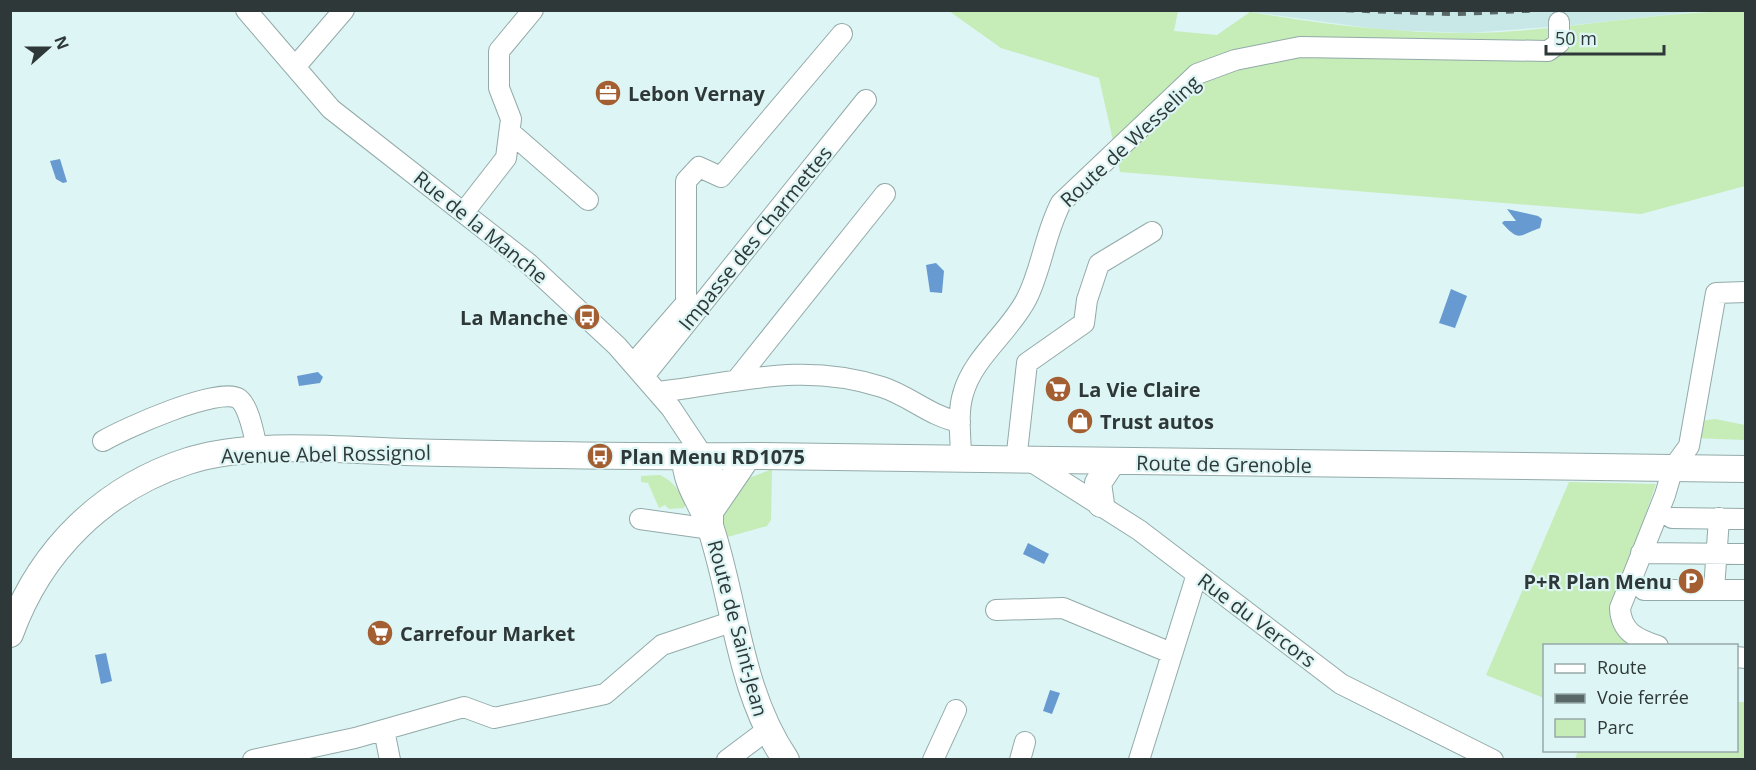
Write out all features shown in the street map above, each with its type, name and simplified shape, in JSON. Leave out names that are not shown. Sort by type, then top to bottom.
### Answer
[{"type":"main road","name":"Avenue Abel Rossignol","points":[[10,634],[35,579],[74,529],[112,498],[136,483],[205,456],[258,451],[694,456]]},
{"type":"main road","name":"Route de Grenoble","points":[[694,456],[1746,469]]},
{"type":"main road","name":"Route de Saint-Jean","points":[[694,456],[686,476],[711,522],[754,697],[767,730],[786,759]]},
{"type":"main road","points":[[711,522],[748,456]]},
{"type":"main road","points":[[1081,462],[1097,502]]},
{"type":"main road","points":[[1097,502],[1098,483],[1112,462]]},
{"type":"street","name":"Rue de la Manche","points":[[246,10],[331,109],[529,264],[639,370],[657,392],[694,456]]},
{"type":"street","points":[[295,67],[344,10]]},
{"type":"street","points":[[464,212],[506,158],[511,119],[500,88],[499,51],[533,10]]},
{"type":"street","name":"Route de Wesseling","points":[[961,458],[960,422],[963,393],[979,363],[1012,323],[1027,298],[1052,218],[1060,203],[1197,74],[1235,60],[1300,46],[1548,51],[1559,43],[1559,22]]},
{"type":"street","points":[[639,370],[686,303],[686,181],[699,167],[721,177],[842,34]]},
{"type":"street","name":"Impasse des Charmettes","points":[[639,370],[866,100]]},
{"type":"street","points":[[510,132],[588,200]]},
{"type":"street","points":[[738,378],[885,194]]},
{"type":"street","points":[[1024,461],[1028,363],[1084,323],[1087,300],[1099,264],[1152,232]]},
{"type":"street","points":[[1654,644],[1640,640],[1627,631],[1621,621],[1620,608],[1665,495],[1673,468],[1689,446],[1716,293],[1746,292]]},
{"type":"street","points":[[657,392],[715,385],[738,378],[795,373],[845,378],[884,388],[942,419],[960,422]]},
{"type":"street","points":[[103,441],[129,428],[222,395],[236,397],[243,403],[258,451]]},
{"type":"street","name":"Rue du Vercors","points":[[1024,461],[1097,502],[1197,574],[1341,684],[1493,759]]},
{"type":"street","points":[[1672,518],[1746,519]]},
{"type":"street","points":[[1714,590],[1719,518]]},
{"type":"street","points":[[640,519],[711,522]]},
{"type":"street","points":[[1641,553],[1746,554]]},
{"type":"street","points":[[1138,759],[1197,574]]},
{"type":"street","points":[[1644,590],[1746,590]]},
{"type":"street","points":[[996,610],[1063,608],[1171,653]]},
{"type":"street","points":[[253,759],[384,730],[464,707],[494,718],[605,693],[662,645],[734,621]]},
{"type":"street","points":[[933,759],[956,710]]},
{"type":"street","points":[[384,730],[390,759]]},
{"type":"street","points":[[727,759],[767,730]]},
{"type":"shaded area","points":[[1244,11],[1701,11],[1574,25],[1469,33],[1384,30]]},
{"type":"green space","points":[[949,11],[1178,11],[1174,31],[1217,35],[1250,12],[1358,27],[1468,33],[1538,29],[1676,14],[1745,11],[1745,186],[1641,214],[1120,172],[1099,78],[1001,48]]},
{"type":"green space","points":[[1715,419],[1745,425],[1745,440],[1691,438],[1694,422]]},
{"type":"green space","points":[[772,469],[771,520],[767,526],[724,538],[723,508],[744,480]]},
{"type":"green space","points":[[660,475],[669,480],[678,490],[686,503],[684,508],[669,509],[665,505],[659,508],[648,483],[641,482],[641,476]]},
{"type":"green space","points":[[1569,482],[1656,484],[1610,618],[1621,636],[1636,644],[1543,644],[1543,698],[1486,675]]},
{"type":"green space","points":[[1738,702],[1745,702],[1745,759],[1575,759],[1578,752],[1738,752]]},
{"type":"water","points":[[60,159],[67,182],[63,183],[56,179],[50,161]]},
{"type":"water","points":[[1507,209],[1538,216],[1542,219],[1540,228],[1520,236],[1516,235],[1502,223],[1516,221]]},
{"type":"water","points":[[936,263],[944,271],[942,293],[930,292],[926,265]]},
{"type":"water","points":[[1451,289],[1467,296],[1455,328],[1439,323]]},
{"type":"water","points":[[318,372],[323,377],[320,383],[299,386],[297,376]]},
{"type":"water","points":[[1028,543],[1049,554],[1044,564],[1023,554]]},
{"type":"water","points":[[106,653],[112,681],[101,684],[95,655]]},
{"type":"water","points":[[1050,690],[1060,693],[1052,714],[1043,711]]},
{"type":"railway","points":[[1346,10],[1454,14],[1538,10]]},
{"type":"place","name":"Lebon Vernay","points":[[608,93]]},
{"type":"place","name":"La Manche","points":[[587,317]]},
{"type":"place","name":"La Vie Claire","points":[[1058,389]]},
{"type":"place","name":"Trust autos","points":[[1080,421]]},
{"type":"place","name":"Plan Menu RD1075","points":[[600,456]]},
{"type":"place","name":"P+R Plan Menu","points":[[1691,581]]},
{"type":"place","name":"Carrefour Market","points":[[380,633]]}]
